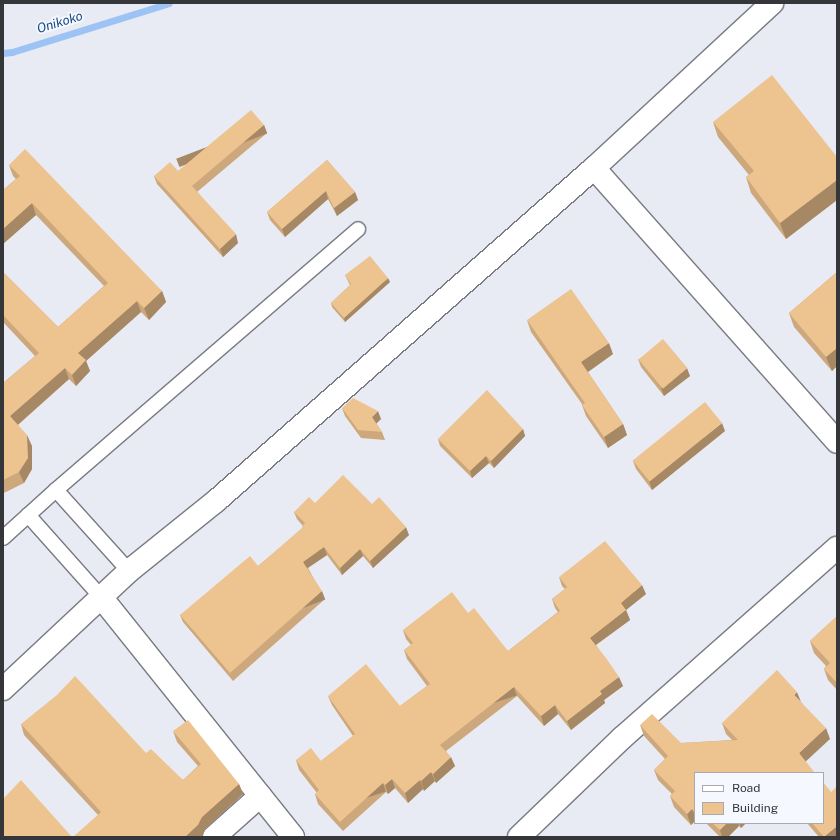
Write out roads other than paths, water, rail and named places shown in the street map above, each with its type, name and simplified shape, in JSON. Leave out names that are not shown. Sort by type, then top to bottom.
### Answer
[{"type":"street","points":[[3,689],[129,571],[216,501],[594,168],[772,3]]},
{"type":"street","points":[[594,168],[837,442]]},
{"type":"street","points":[[519,837],[622,738],[837,548]]},
{"type":"street","points":[[101,597],[293,837]]},
{"type":"street","points":[[214,837],[260,796]]},
{"type":"lane","points":[[3,538],[56,490],[358,229]]},
{"type":"lane","points":[[56,490],[129,571]]},
{"type":"lane","points":[[28,515],[101,597]]},
{"type":"waterway","name":"Onikoko","points":[[3,53],[12,52],[169,3]]}]
